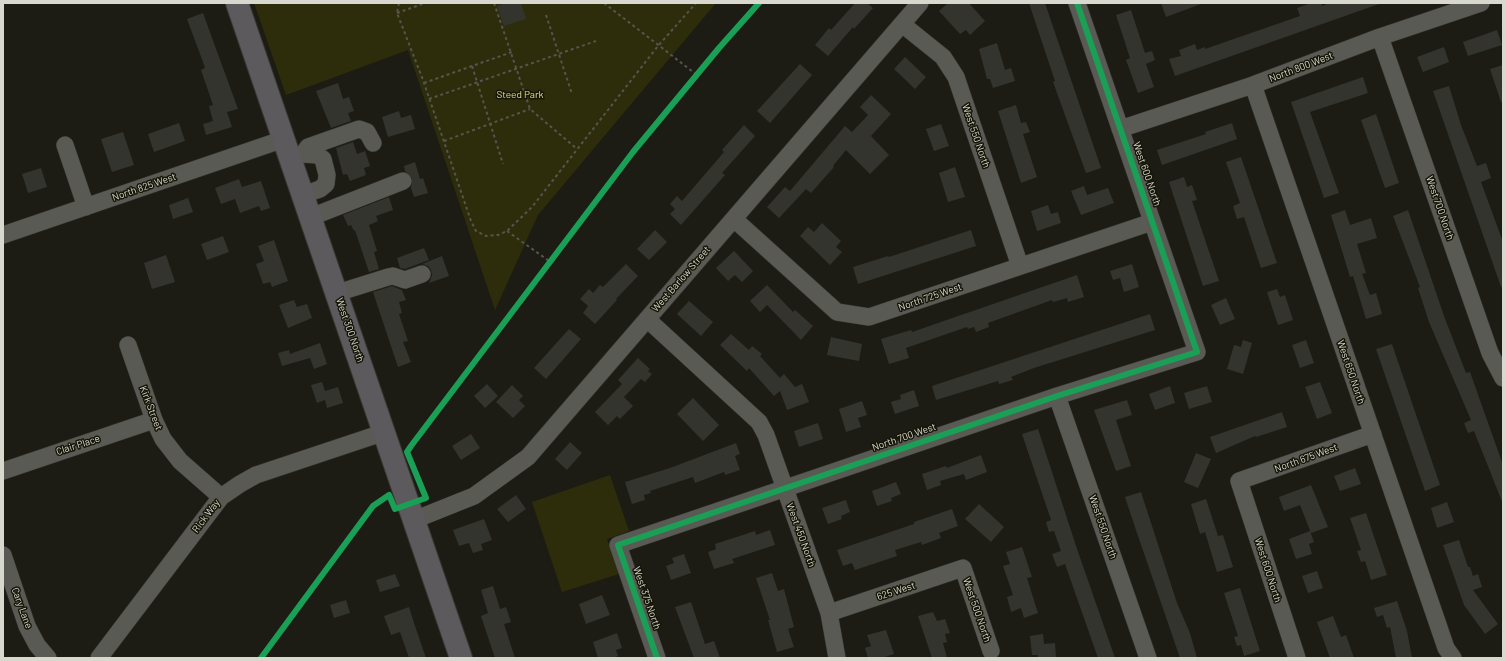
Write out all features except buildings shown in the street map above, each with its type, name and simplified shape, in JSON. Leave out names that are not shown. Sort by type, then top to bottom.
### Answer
[{"type":"main road","name":"West 300 North","points":[[237,3],[293,150],[311,217],[462,658]]},
{"type":"street","name":"West Barlow Street","points":[[414,520],[474,496],[528,457],[920,3]]},
{"type":"street","name":"West 600 North","points":[[1077,3],[1197,352]]},
{"type":"street","name":"North 800 West","points":[[1120,129],[1253,85],[1380,37],[1481,3]]},
{"type":"street","name":"West 550 North","points":[[902,24],[943,57],[956,77],[1020,266]]},
{"type":"street","name":"West 700 North","points":[[1380,37],[1488,345],[1503,378]]},
{"type":"street","name":"West 650 North","points":[[1253,85],[1446,648],[1453,658]]},
{"type":"street","name":"North 825 West","points":[[3,235],[86,207],[308,147],[359,129],[367,132],[372,143]]},
{"type":"street","points":[[65,145],[86,207]]},
{"type":"street","points":[[293,150],[320,156],[324,164],[327,180],[323,188],[304,195]]},
{"type":"street","points":[[311,217],[403,181]]},
{"type":"street","name":"North 725 West","points":[[734,219],[837,312],[869,317],[1152,222]]},
{"type":"street","points":[[337,293],[388,277],[393,276],[405,280],[422,274]]},
{"type":"street","name":"West 450 North","points":[[647,319],[759,422],[766,434],[828,613],[837,658]]},
{"type":"street","name":"Kirk Street","points":[[128,345],[154,420],[163,439],[180,461],[221,497]]},
{"type":"street","name":"North 700 West","points":[[618,545],[1058,396],[1197,352]]},
{"type":"street","name":"West 550 North","points":[[1058,396],[1148,658]]},
{"type":"street","name":"Clair Place","points":[[3,471],[154,420]]},
{"type":"street","name":"Rick Way","points":[[99,658],[221,497],[256,475],[385,432]]},
{"type":"street","name":"North 675 West","points":[[1239,481],[1373,434]]},
{"type":"street","name":"West 600 North","points":[[1239,481],[1297,658]]},
{"type":"street","name":"West 375 North","points":[[618,545],[657,658]]},
{"type":"street","name":"Cary Lane","points":[[3,555],[27,626],[37,645],[48,658]]},
{"type":"street","name":"625 West","points":[[828,613],[963,568]]},
{"type":"street","name":"West 500 North","points":[[963,568],[992,651]]},
{"type":"path","points":[[399,3],[397,13],[476,231],[486,236],[498,235],[507,231],[532,206],[658,46],[696,3]]},
{"type":"path","points":[[397,13],[425,3]]},
{"type":"path","points":[[494,3],[518,68],[530,109],[578,149]]},
{"type":"path","points":[[604,3],[697,75]]},
{"type":"path","points":[[546,15],[572,94]]},
{"type":"path","points":[[429,99],[596,41]]},
{"type":"path","points":[[424,84],[512,52]]},
{"type":"path","points":[[472,66],[504,164]]},
{"type":"path","points":[[692,81],[701,69]]},
{"type":"path","points":[[444,141],[530,109]]},
{"type":"path","points":[[507,231],[549,262]]},
{"type":"path","points":[[545,267],[554,255]]},
{"type":"green space","name":"Steed Park","points":[[254,3],[716,3],[538,215],[495,310],[408,50],[286,95]]},
{"type":"green space","points":[[610,475],[629,531],[607,539],[619,574],[562,592],[532,502]]},
{"type":"cycle path","points":[[261,658],[373,506],[389,495],[395,509],[426,498],[407,452],[411,446],[633,152],[719,48],[759,3]]},
{"type":"cycle path","points":[[657,658],[618,545],[1057,396],[1197,352],[1077,3]]}]
